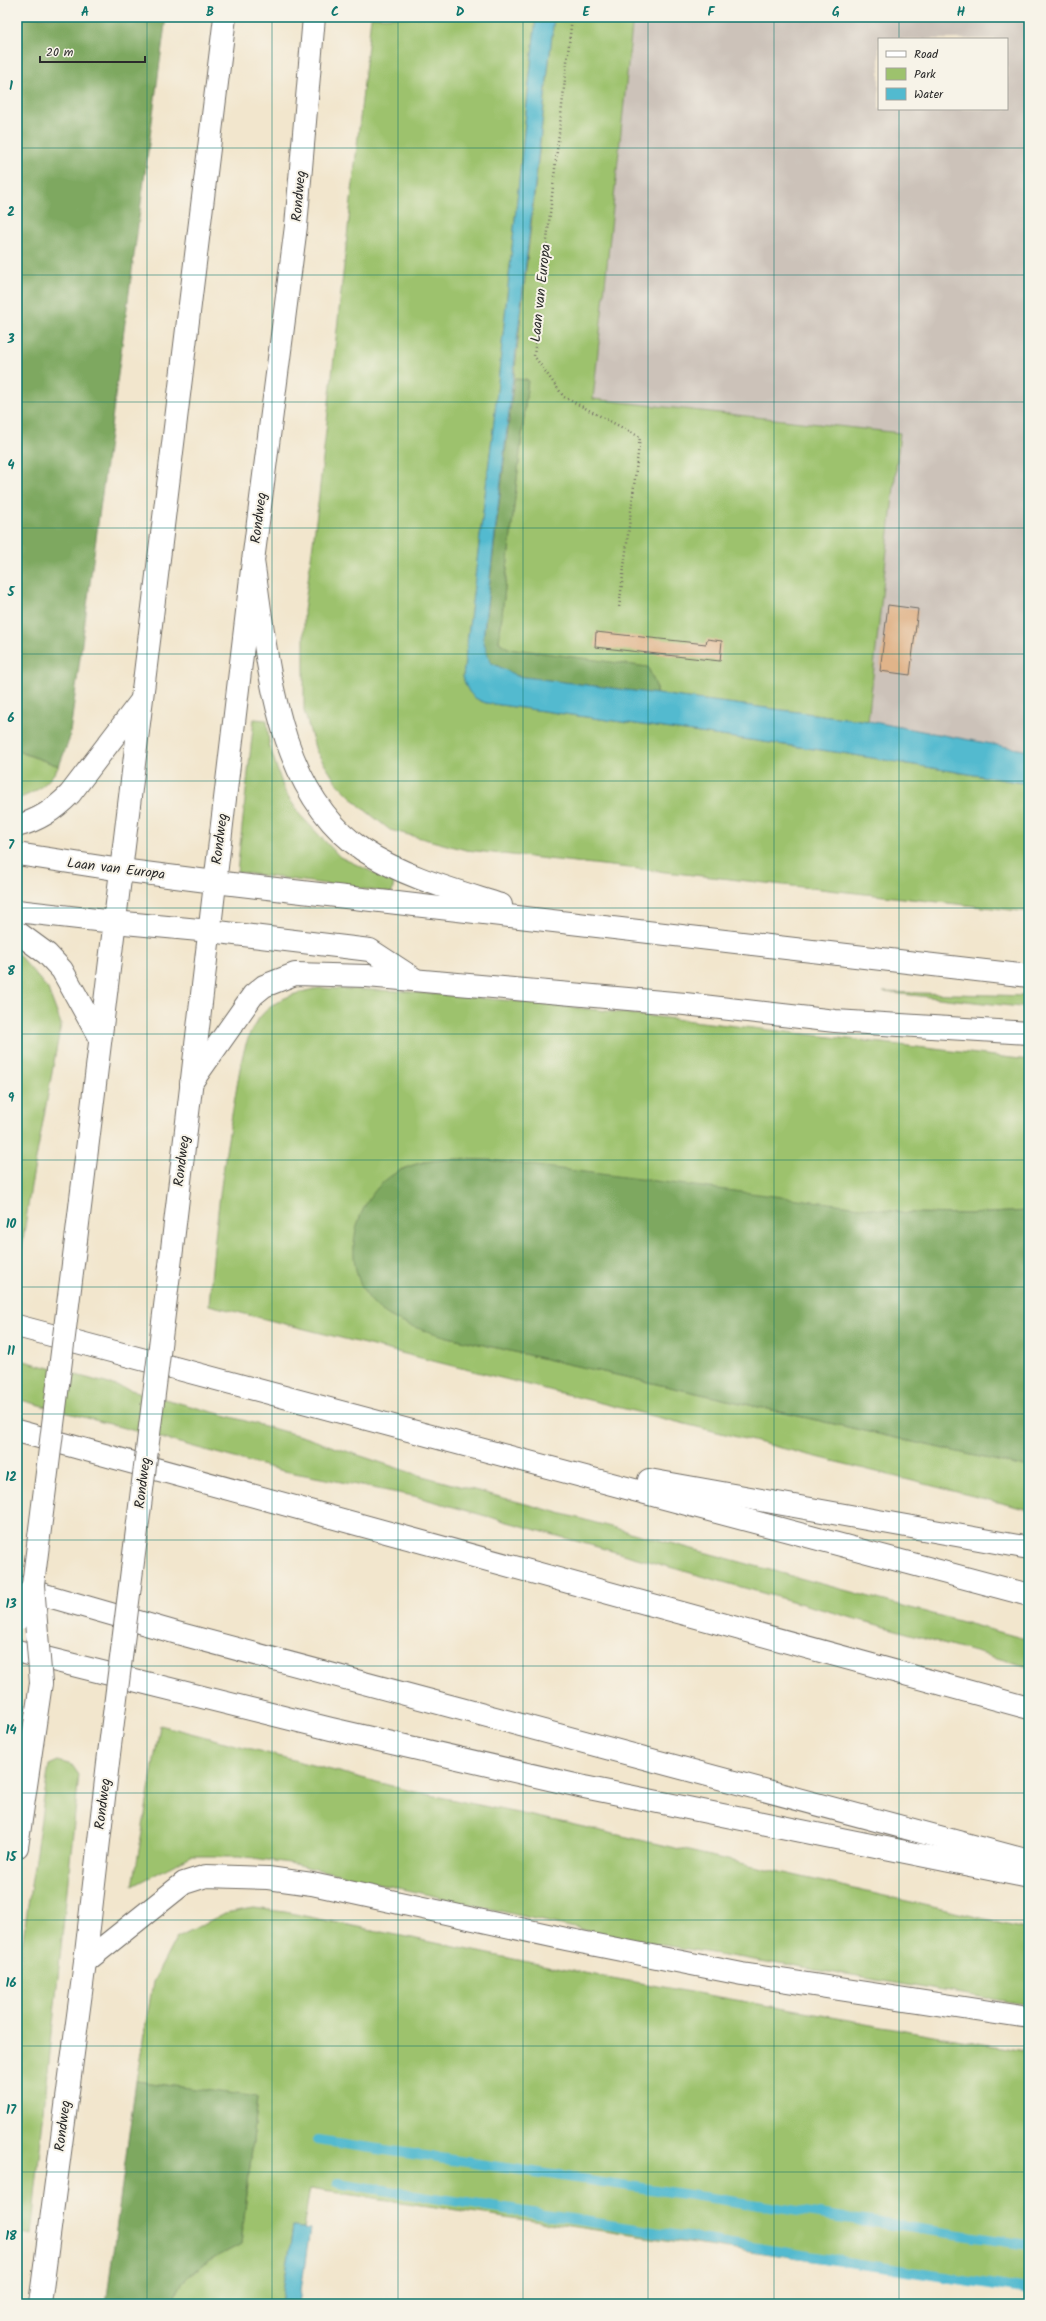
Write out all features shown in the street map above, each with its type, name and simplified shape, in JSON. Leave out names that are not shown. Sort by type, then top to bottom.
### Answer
[{"type":"main road","points":[[17,1620],[25,1586],[76,1240],[225,17]]},
{"type":"main road","name":"Rondweg","points":[[40,2304],[85,1962],[109,1754],[192,1083],[253,561],[296,226],[314,17]]},
{"type":"main road","points":[[253,561],[277,711],[291,753],[317,804],[337,827],[363,849],[406,873],[538,918],[1029,976]]},
{"type":"main road","points":[[17,826],[43,817],[57,807],[70,794],[142,700]]},
{"type":"main road","name":"Laan van Europa","points":[[17,854],[121,870],[215,882],[538,918]]},
{"type":"main road","points":[[17,911],[210,931],[370,950],[415,979]]},
{"type":"main road","points":[[17,932],[47,954],[62,970],[100,1039]]},
{"type":"main road","points":[[192,1083],[242,1008],[253,995],[264,986],[295,974],[415,979],[685,1004],[842,1022],[1029,1032]]},
{"type":"main road","points":[[17,1326],[1029,1595]]},
{"type":"main road","points":[[17,1431],[1029,1708]]},
{"type":"main road","points":[[498,1453],[1029,1548]]},
{"type":"main road","points":[[17,1847],[41,1683],[25,1586]]},
{"type":"main road","points":[[25,1586],[184,1635],[1029,1861]]},
{"type":"main road","points":[[17,1650],[331,1729],[576,1785],[1029,1877]]},
{"type":"main road","points":[[85,1962],[184,1883],[206,1876],[268,1878],[312,1884],[566,1939],[742,1974],[1029,2018]]},
{"type":"path","name":"Laan van Europa","points":[[572,17],[534,356],[564,397],[640,437],[619,608]]},
{"type":"shaded area","points":[[633,17],[1029,17],[1029,751],[868,721],[900,433],[593,399]]},
{"type":"green space","points":[[17,17],[166,17],[69,740],[59,766],[17,751]]},
{"type":"green space","points":[[371,17],[536,17],[494,421],[463,676],[470,693],[477,699],[486,703],[842,753],[1029,784],[1029,912],[466,850],[390,830],[360,806],[336,782],[316,751],[304,711],[304,611],[317,513]]},
{"type":"green space","points":[[554,17],[633,17],[593,399],[900,433],[868,721],[656,694],[656,686],[507,648],[499,642],[528,380],[514,379]]},
{"type":"green space","points":[[514,379],[528,380],[499,642],[508,648],[648,667],[656,686],[656,694],[516,676],[490,662],[483,640]]},
{"type":"green space","points":[[254,719],[267,720],[269,744],[284,790],[300,815],[340,857],[394,882],[392,893],[237,872]]},
{"type":"green space","points":[[17,751],[59,766],[41,787],[30,794],[17,799]]},
{"type":"green space","points":[[17,953],[48,989],[61,1024],[31,1186],[21,1254],[17,1253]]},
{"type":"green space","points":[[319,988],[401,991],[537,1003],[1029,1060],[1029,1211],[970,1214],[908,1213],[426,1161],[402,1169],[380,1186],[448,1337],[1029,1468],[1029,1510],[209,1305],[213,1254],[222,1178],[239,1073],[246,1044],[254,1026],[266,1010],[274,1004],[291,996]]},
{"type":"green space","points":[[883,992],[1029,996],[1029,1008]]},
{"type":"green space","points":[[436,1160],[489,1160],[908,1213],[970,1214],[1029,1211],[1029,1468],[448,1337],[401,1322],[376,1306],[364,1290],[356,1271],[354,1252],[356,1232],[362,1212],[372,1195],[386,1180],[403,1169],[409,1166]]},
{"type":"green space","points":[[17,1359],[301,1436],[415,1474],[1029,1640],[1029,1667],[414,1496],[279,1470],[17,1399]]},
{"type":"green space","points":[[160,1725],[411,1791],[566,1823],[1029,1929],[1029,2005],[614,1937],[289,1863],[239,1856],[191,1856],[133,1886]]},
{"type":"green space","points":[[58,1761],[72,1765],[79,1775],[31,2235],[17,2232],[17,1979],[49,1765]]},
{"type":"green space","points":[[254,1908],[285,1912],[567,1970],[1029,2052],[1029,2292],[310,2189],[303,2228],[293,2227],[281,2304],[174,2304],[177,2293],[190,2275],[200,2267],[241,2244],[258,2098],[136,2081],[153,1982],[176,1938],[225,1913]]},
{"type":"green space","points":[[136,2081],[258,2097],[241,2244],[200,2267],[190,2275],[177,2293],[174,2304],[106,2304]]},
{"type":"water","points":[[536,17],[554,17],[483,639],[490,662],[517,676],[868,721],[1029,751],[1029,784],[842,753],[486,703],[477,699],[468,690],[463,677],[494,421]]},
{"type":"water","points":[[293,2227],[310,2229],[299,2304],[281,2304]]},
{"type":"building","points":[[888,605],[918,609],[910,675],[880,671]]},
{"type":"building","points":[[596,632],[706,644],[707,639],[722,641],[720,661],[595,647]]},
{"type":"waterway","points":[[317,2140],[1029,2245]]},
{"type":"waterway","points":[[338,2183],[1029,2290]]}]
